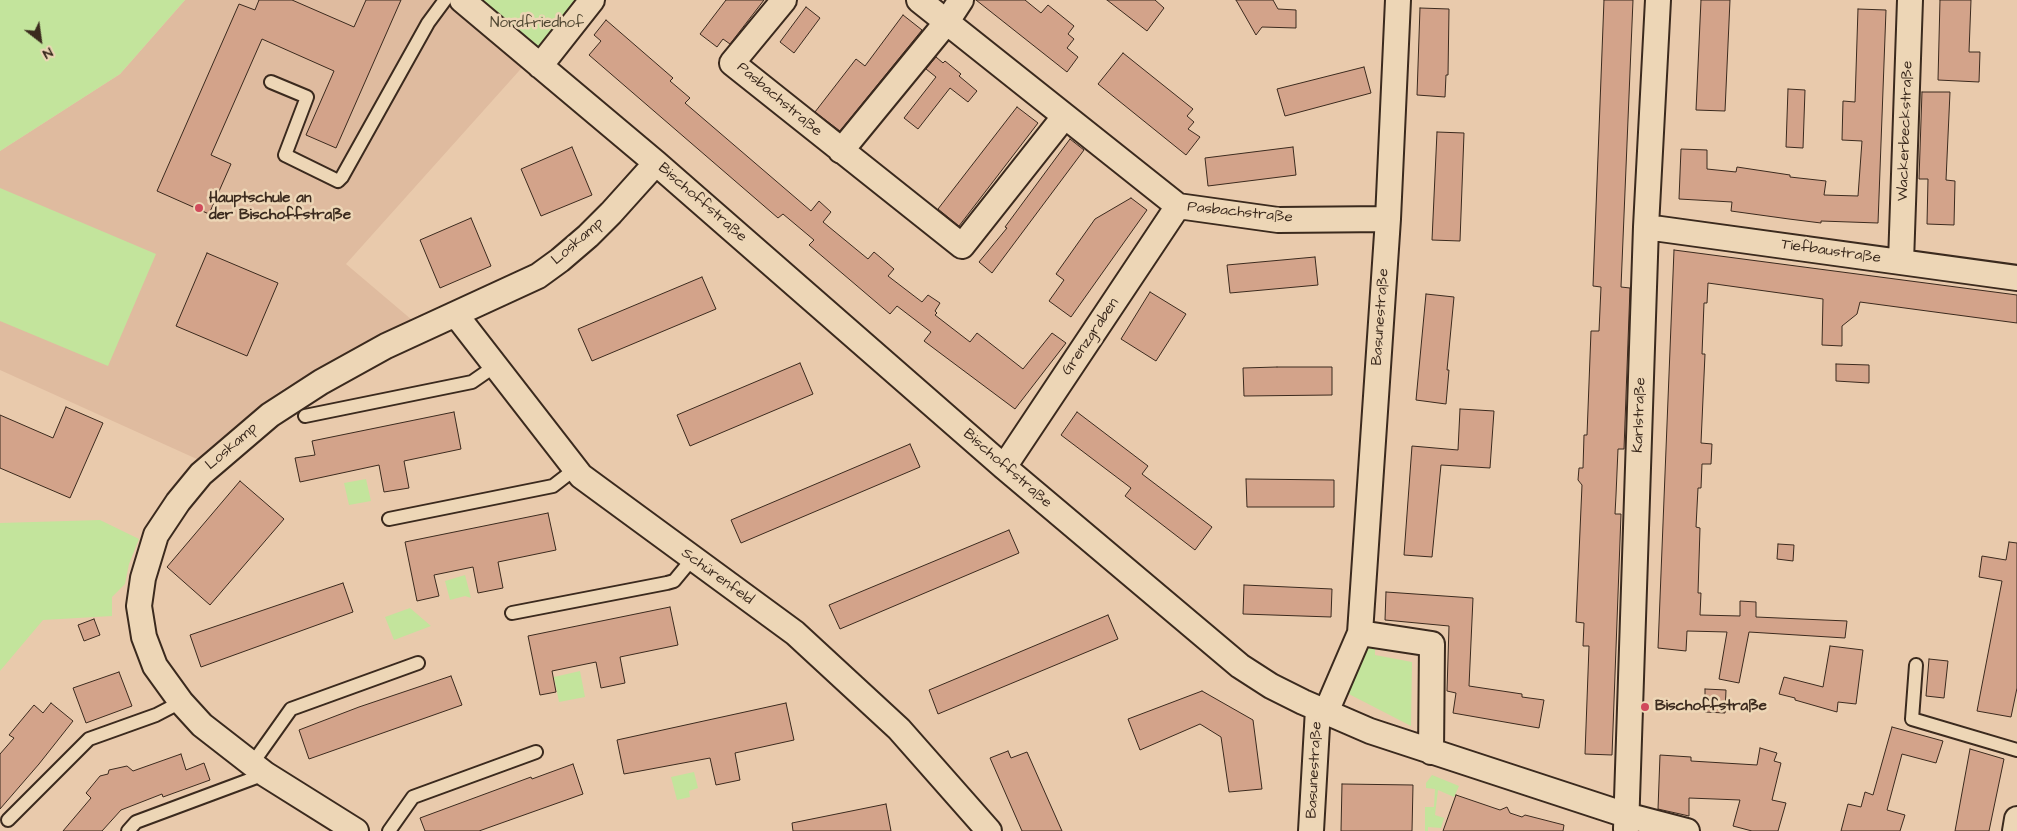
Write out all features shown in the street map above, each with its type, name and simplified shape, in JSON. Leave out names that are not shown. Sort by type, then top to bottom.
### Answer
[{"type":"street","points":[[540,66],[592,0]]},
{"type":"street","name":"Pasbachstraße","points":[[784,0],[732,63],[962,246],[1064,117]]},
{"type":"street","name":"Pasbachstraße","points":[[919,0],[1178,206],[1278,220],[1388,219]]},
{"type":"street","points":[[841,151],[946,22],[961,0]]},
{"type":"street","name":"Basunestraße","points":[[1311,831],[1322,711],[1360,633],[1388,219],[1398,0]]},
{"type":"street","name":"Karlstraße","points":[[1626,823],[1646,226],[1658,0]]},
{"type":"street","name":"Wackerbeckstraße","points":[[1902,262],[1910,0]]},
{"type":"street","name":"Bischoffstraße","points":[[445,1],[540,66],[656,163],[1004,467],[1240,666],[1271,686],[1322,711],[1370,731],[1626,823],[1687,831]]},
{"type":"street","name":"Loskamp","points":[[356,831],[259,769],[202,726],[181,702],[155,666],[144,637],[139,606],[143,578],[156,535],[178,502],[201,474],[245,435],[288,402],[386,346],[538,276],[560,260],[611,213],[656,163]]},
{"type":"street","name":"Grenzgraben","points":[[1004,467],[1178,206]]},
{"type":"street","name":"Tiefbaustraße","points":[[1646,226],[2017,278]]},
{"type":"street","name":"Schürenfeld","points":[[456,315],[580,476],[795,634],[899,729],[989,831]]},
{"type":"street","points":[[1360,633],[1432,644],[1431,752]]},
{"type":"street","points":[[2015,831],[2017,820]]},
{"type":"lane","points":[[271,82],[307,97],[285,154],[338,181],[342,177],[428,22],[445,1]]},
{"type":"lane","points":[[305,416],[472,382],[495,366]]},
{"type":"lane","points":[[389,519],[553,486],[575,469]]},
{"type":"lane","points":[[512,613],[667,583],[674,580],[692,558]]},
{"type":"lane","points":[[128,831],[136,822],[259,769],[291,709],[418,663]]},
{"type":"lane","points":[[1916,665],[1912,719],[2017,750]]},
{"type":"lane","points":[[8,820],[89,740],[156,715],[181,702]]},
{"type":"lane","points":[[389,831],[413,797],[536,752]]},
{"type":"shaded area","name":"Hauptschule an der Bischoffstraße","points":[[185,0],[446,0],[527,62],[346,264],[412,320],[342,355],[285,388],[261,405],[199,460],[0,370],[0,151],[120,74]]},
{"type":"green space","points":[[0,0],[185,0],[120,74],[0,151]]},
{"type":"green space","name":"Nordfriedhof","points":[[470,0],[586,0],[540,59]]},
{"type":"green space","points":[[0,188],[156,254],[108,366],[0,321]]},
{"type":"green space","points":[[366,479],[371,501],[349,505],[344,483]]},
{"type":"green space","points":[[100,520],[139,539],[129,564],[125,584],[112,597],[112,616],[43,620],[0,671],[0,523]]},
{"type":"green space","points":[[465,575],[471,598],[465,596],[450,600],[445,581]]},
{"type":"green space","points":[[410,608],[431,626],[394,640],[385,617]]},
{"type":"green space","points":[[1364,639],[1375,642],[1375,655],[1412,662],[1411,726],[1343,691]]},
{"type":"green space","points":[[580,671],[585,697],[559,702],[554,677]]},
{"type":"green space","points":[[694,772],[698,788],[689,791],[690,797],[677,800],[671,777]]},
{"type":"green space","points":[[1432,775],[1459,786],[1454,797],[1438,790],[1435,815],[1444,818],[1441,828],[1428,827],[1428,831],[1425,831],[1425,807],[1434,807],[1435,789],[1426,788],[1426,783]]},
{"type":"building","points":[[259,0],[292,0],[354,27],[366,0],[401,0],[336,148],[306,135],[334,71],[262,39],[211,155],[231,164],[209,214],[157,191],[239,4],[255,10]]},
{"type":"building","points":[[726,0],[764,0],[730,44],[723,39],[717,47],[700,34]]},
{"type":"building","points":[[976,0],[1025,0],[1041,13],[1048,5],[1074,26],[1068,34],[1074,39],[1067,48],[1078,57],[1067,72]]},
{"type":"building","points":[[1107,0],[1155,0],[1164,8],[1147,31]]},
{"type":"building","points":[[1236,0],[1273,0],[1278,9],[1296,10],[1296,28],[1262,27],[1256,35]]},
{"type":"building","points":[[1604,0],[1633,0],[1621,287],[1630,288],[1624,449],[1618,449],[1615,514],[1621,514],[1612,755],[1585,754],[1589,646],[1583,646],[1584,623],[1576,622],[1582,485],[1578,480],[1579,468],[1583,468],[1584,435],[1587,435],[1591,331],[1599,331],[1601,287],[1593,286]]},
{"type":"building","points":[[1701,0],[1730,0],[1725,111],[1696,110]]},
{"type":"building","points":[[1940,0],[1971,0],[1969,52],[1980,52],[1979,82],[1938,80]]},
{"type":"building","points":[[806,7],[820,18],[794,53],[780,42]]},
{"type":"building","points":[[1420,8],[1449,9],[1448,75],[1446,75],[1445,97],[1417,95]]},
{"type":"building","points":[[1858,9],[1886,10],[1878,223],[1821,221],[1821,223],[1731,211],[1732,202],[1679,199],[1681,149],[1707,150],[1707,169],[1736,172],[1737,167],[1790,175],[1790,177],[1826,181],[1824,195],[1858,196],[1862,141],[1842,140],[1843,101],[1855,102]]},
{"type":"building","points":[[903,15],[922,30],[840,131],[815,112],[856,59],[865,66]]},
{"type":"building","points":[[606,20],[673,78],[670,81],[690,98],[685,103],[811,211],[819,201],[831,212],[823,222],[868,259],[874,252],[894,269],[888,276],[922,302],[928,295],[940,303],[935,311],[937,313],[935,315],[970,342],[977,333],[1023,369],[1052,333],[1066,343],[1015,409],[924,341],[931,332],[897,306],[890,314],[809,245],[814,240],[783,214],[778,218],[589,55],[601,41],[594,35]]},
{"type":"building","points":[[1123,53],[1193,109],[1187,116],[1194,122],[1188,129],[1200,137],[1186,155],[1098,84]]},
{"type":"building","points":[[936,57],[943,63],[945,61],[961,74],[959,76],[977,91],[968,102],[950,88],[918,129],[904,118],[936,77],[926,69]]},
{"type":"building","points":[[1364,67],[1371,93],[1285,116],[1277,89]]},
{"type":"building","points":[[1788,89],[1805,90],[1803,148],[1786,147]]},
{"type":"building","points":[[1922,92],[1950,92],[1946,180],[1955,181],[1954,225],[1927,224],[1928,179],[1919,179]]},
{"type":"building","points":[[1017,107],[1038,123],[959,226],[938,209]]},
{"type":"building","points":[[1437,132],[1464,133],[1460,241],[1432,240]]},
{"type":"building","points":[[1070,139],[1084,150],[992,273],[979,262],[1007,228],[1005,227]]},
{"type":"building","points":[[572,147],[592,195],[541,216],[521,169]]},
{"type":"building","points":[[1293,147],[1296,175],[1208,186],[1205,158]]},
{"type":"building","points":[[1131,198],[1147,210],[1071,317],[1049,301],[1064,280],[1056,274],[1095,219]]},
{"type":"building","points":[[471,218],[491,266],[440,288],[420,240]]},
{"type":"building","points":[[1674,250],[2017,295],[2017,323],[1860,302],[1857,314],[1842,326],[1842,346],[1822,345],[1823,299],[1708,283],[1707,303],[1704,303],[1702,354],[1705,354],[1701,443],[1712,444],[1711,464],[1702,464],[1701,488],[1698,488],[1696,527],[1700,528],[1698,593],[1701,593],[1700,615],[1740,616],[1740,601],[1756,602],[1756,617],[1847,621],[1845,638],[1749,632],[1739,683],[1719,679],[1727,632],[1687,631],[1686,651],[1658,648]]},
{"type":"building","points":[[207,253],[278,283],[247,356],[176,326]]},
{"type":"building","points":[[1315,257],[1318,285],[1230,293],[1227,265]]},
{"type":"building","points":[[702,277],[716,309],[592,361],[578,329]]},
{"type":"building","points":[[1150,292],[1186,314],[1156,361],[1121,339]]},
{"type":"building","points":[[1426,294],[1454,297],[1447,370],[1449,370],[1446,404],[1416,400]]},
{"type":"building","points":[[800,363],[813,394],[690,446],[677,415]]},
{"type":"building","points":[[1836,364],[1869,365],[1869,383],[1836,381]]},
{"type":"building","points":[[1332,367],[1332,395],[1244,396],[1243,368]]},
{"type":"building","points":[[66,407],[103,423],[70,498],[0,468],[0,415],[53,438]]},
{"type":"building","points":[[1460,409],[1494,411],[1490,468],[1441,465],[1432,557],[1404,555],[1412,446],[1458,450]]},
{"type":"building","points":[[454,412],[461,449],[404,461],[409,488],[384,492],[379,465],[300,482],[295,458],[315,455],[312,441]]},
{"type":"building","points":[[1077,412],[1148,466],[1142,474],[1212,527],[1195,550],[1125,496],[1131,488],[1061,435]]},
{"type":"building","points":[[910,444],[920,467],[741,543],[731,520]]},
{"type":"building","points":[[1246,479],[1334,480],[1334,507],[1247,507]]},
{"type":"building","points":[[240,481],[284,519],[210,605],[167,567]]},
{"type":"building","points":[[548,513],[556,550],[498,562],[503,588],[478,593],[473,567],[434,575],[439,596],[417,601],[405,542]]},
{"type":"building","points":[[1009,530],[1019,553],[840,629],[829,605]]},
{"type":"building","points":[[2009,542],[2017,543],[2017,688],[2011,717],[1977,711],[2002,581],[1979,577],[1982,556],[2006,560]]},
{"type":"building","points":[[1778,544],[1794,545],[1793,561],[1777,559]]},
{"type":"building","points":[[343,583],[353,612],[201,667],[190,635]]},
{"type":"building","points":[[1244,585],[1332,589],[1331,617],[1243,614]]},
{"type":"building","points":[[1386,592],[1473,598],[1469,686],[1522,694],[1522,697],[1544,700],[1539,728],[1453,713],[1456,693],[1447,691],[1449,626],[1385,620]]},
{"type":"building","points":[[670,607],[678,645],[620,657],[625,683],[601,688],[596,662],[552,671],[556,692],[540,695],[528,636]]},
{"type":"building","points":[[1108,615],[1118,639],[938,714],[929,690]]},
{"type":"building","points":[[94,619],[100,635],[84,641],[78,625]]},
{"type":"building","points":[[1830,646],[1863,650],[1856,704],[1838,702],[1837,712],[1779,694],[1784,677],[1823,687]]},
{"type":"building","points":[[1929,659],[1948,661],[1944,698],[1926,696]]},
{"type":"building","points":[[119,672],[132,706],[86,723],[73,688]]},
{"type":"building","points":[[451,676],[462,705],[309,759],[299,730],[359,707]]},
{"type":"building","points":[[1705,689],[1726,690],[1725,713],[1705,712]]},
{"type":"building","points":[[1202,691],[1253,720],[1262,789],[1229,792],[1221,737],[1200,724],[1140,750],[1128,719]]},
{"type":"building","points":[[51,703],[73,721],[0,809],[0,754],[14,738],[9,735],[34,705],[43,713]]},
{"type":"building","points":[[786,703],[794,740],[735,753],[740,780],[716,785],[710,758],[624,774],[617,740]]},
{"type":"building","points":[[1892,727],[1943,741],[1936,763],[1902,754],[1887,810],[1905,815],[1900,831],[1841,831],[1848,804],[1861,807],[1865,792],[1873,795]]},
{"type":"building","points":[[1760,748],[1777,753],[1774,761],[1781,763],[1772,800],[1786,803],[1778,831],[1752,831],[1733,826],[1740,800],[1689,798],[1689,816],[1658,809],[1660,755],[1691,757],[1691,761],[1757,765]]},
{"type":"building","points":[[1970,749],[2004,759],[1989,831],[1955,831]]},
{"type":"building","points":[[1008,751],[1011,758],[1027,752],[1062,831],[1022,831],[990,758]]},
{"type":"building","points":[[181,754],[186,770],[204,763],[210,780],[163,797],[162,794],[121,810],[102,831],[63,831],[91,798],[86,793],[100,776],[108,774],[109,770],[127,766],[133,771]]},
{"type":"building","points":[[573,764],[583,794],[479,831],[425,831],[420,818],[531,777],[532,779]]},
{"type":"building","points":[[1342,784],[1413,785],[1412,831],[1341,831]]},
{"type":"building","points":[[1456,795],[1500,810],[1507,807],[1510,813],[1522,817],[1525,815],[1564,825],[1563,831],[1443,831]]},
{"type":"building","points":[[886,804],[891,831],[793,831],[792,823]]},
{"type":"place","name":"Hauptschule an der Bischoffstraße","points":[[199,208]]},
{"type":"place","name":"Bischoffstraße","points":[[1645,707]]}]
